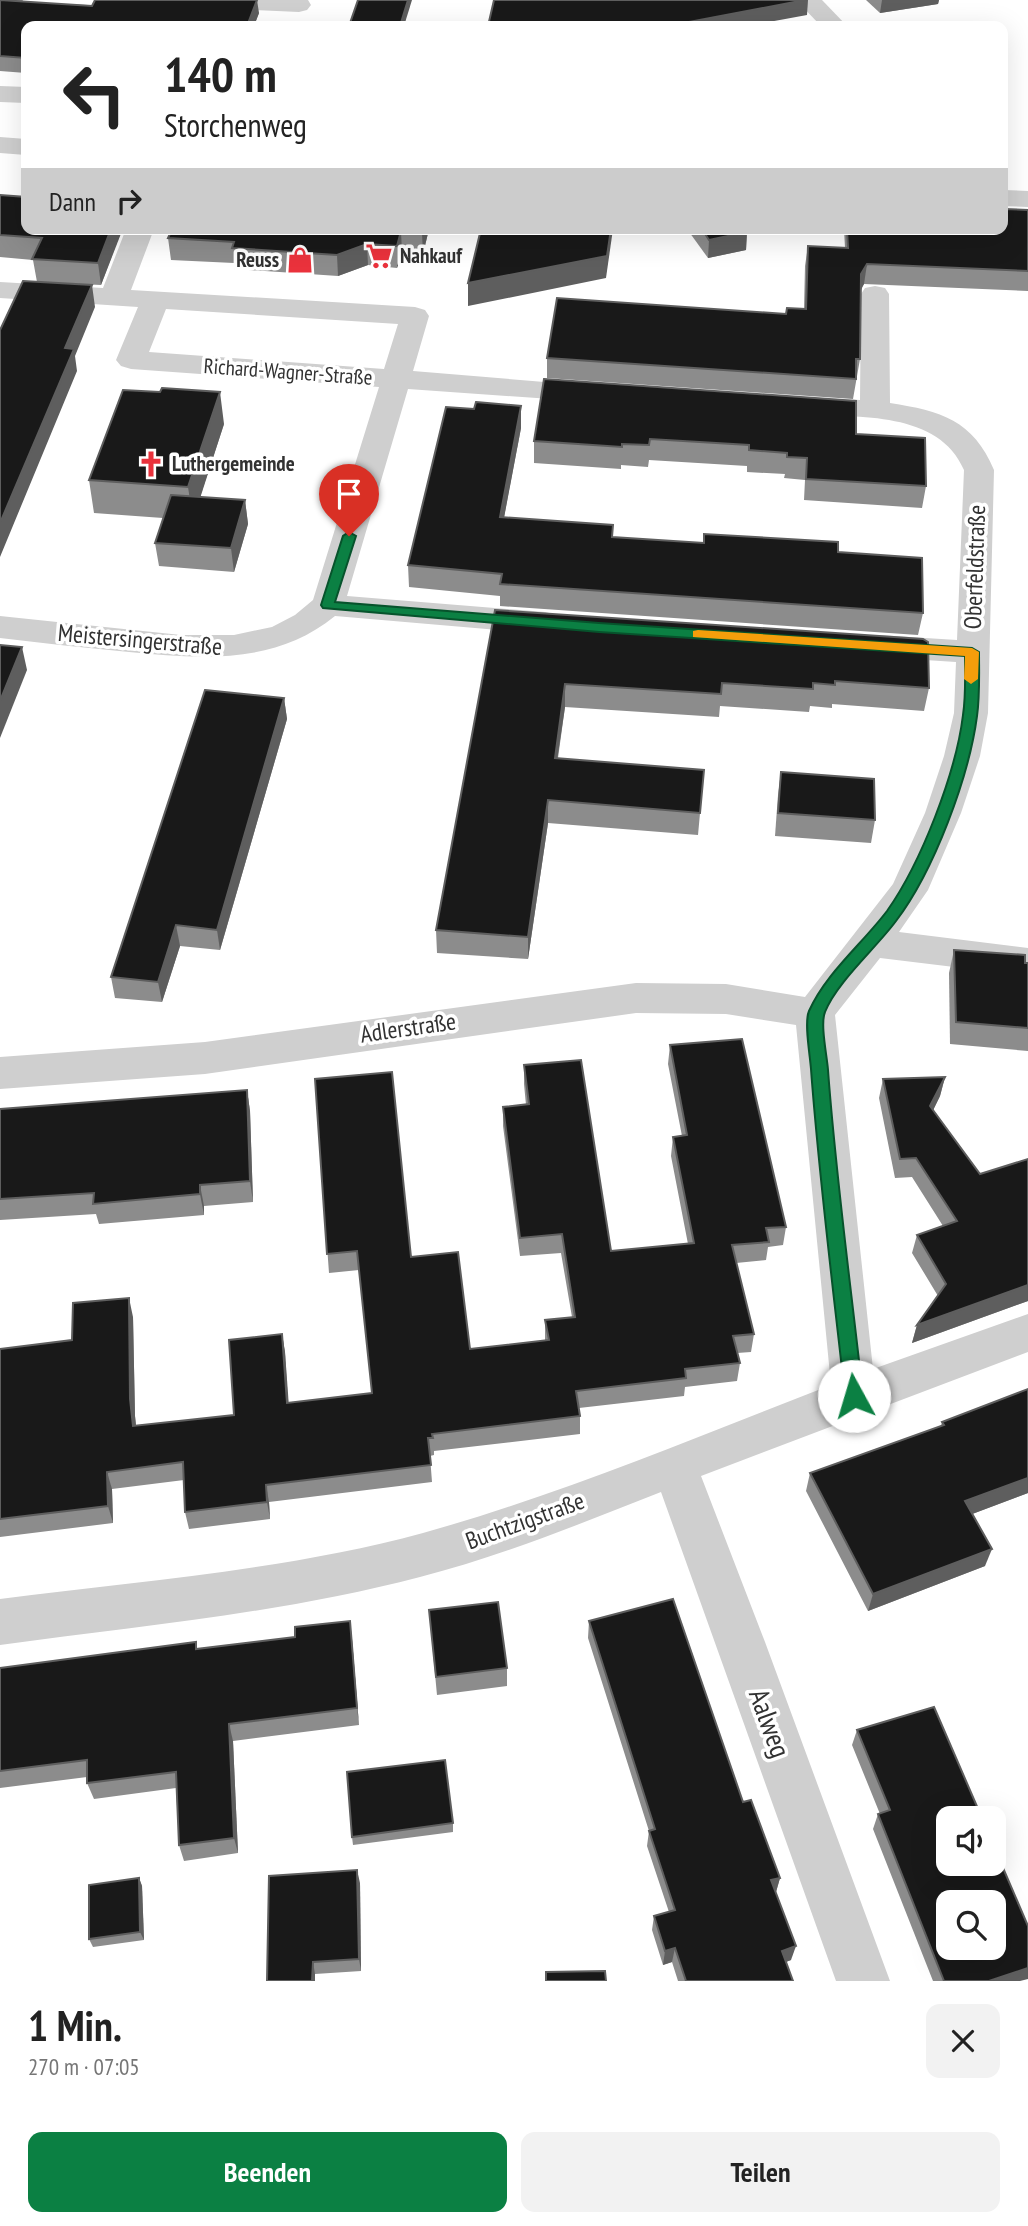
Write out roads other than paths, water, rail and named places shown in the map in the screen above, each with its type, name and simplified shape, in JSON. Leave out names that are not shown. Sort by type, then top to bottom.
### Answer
[{"type":"street","points":[[189,0],[297,10]]},
{"type":"street","points":[[808,0],[830,21]]},
{"type":"street","points":[[0,94],[21,95]]},
{"type":"street","points":[[0,145],[21,147]]},
{"type":"street","points":[[1008,198],[1028,200]]},
{"type":"street","points":[[114,297],[138,235]]},
{"type":"street","name":"Richard-Wagner-Straße","points":[[0,290],[156,299],[415,316],[396,380],[131,360],[156,299]]},
{"type":"street","points":[[875,294],[875,411]]},
{"type":"street","points":[[572,625],[327,605],[396,380],[626,395]]},
{"type":"street","name":"Oberfeldstraße","points":[[777,404],[902,414],[938,424],[966,445],[976,458],[978,496],[971,713],[967,737],[943,813],[909,890],[871,943],[828,993],[816,1014]]},
{"type":"street","name":"Meistersingerstraße","points":[[0,626],[208,649],[242,647],[292,631],[313,620],[327,605]]},
{"type":"street","points":[[841,643],[972,652]]},
{"type":"street","points":[[871,943],[1028,962]]},
{"type":"street","name":"Adlerstraße","points":[[0,1073],[205,1058],[636,998],[743,998],[816,1014]]},
{"type":"street","points":[[816,1014],[821,1093],[854,1396]]},
{"type":"street","name":"Buchtzigstraße","points":[[0,1622],[281,1586],[421,1555],[539,1518],[854,1396],[1028,1333]]},
{"type":"street","name":"Aalweg","points":[[674,1466],[741,1642],[863,1981]]},
{"type":"place","name":"Nahkauf","points":[[379,256]]},
{"type":"place","name":"Reuss","points":[[300,260]]},
{"type":"place","name":"Luthergemeinde","points":[[151,464]]}]
